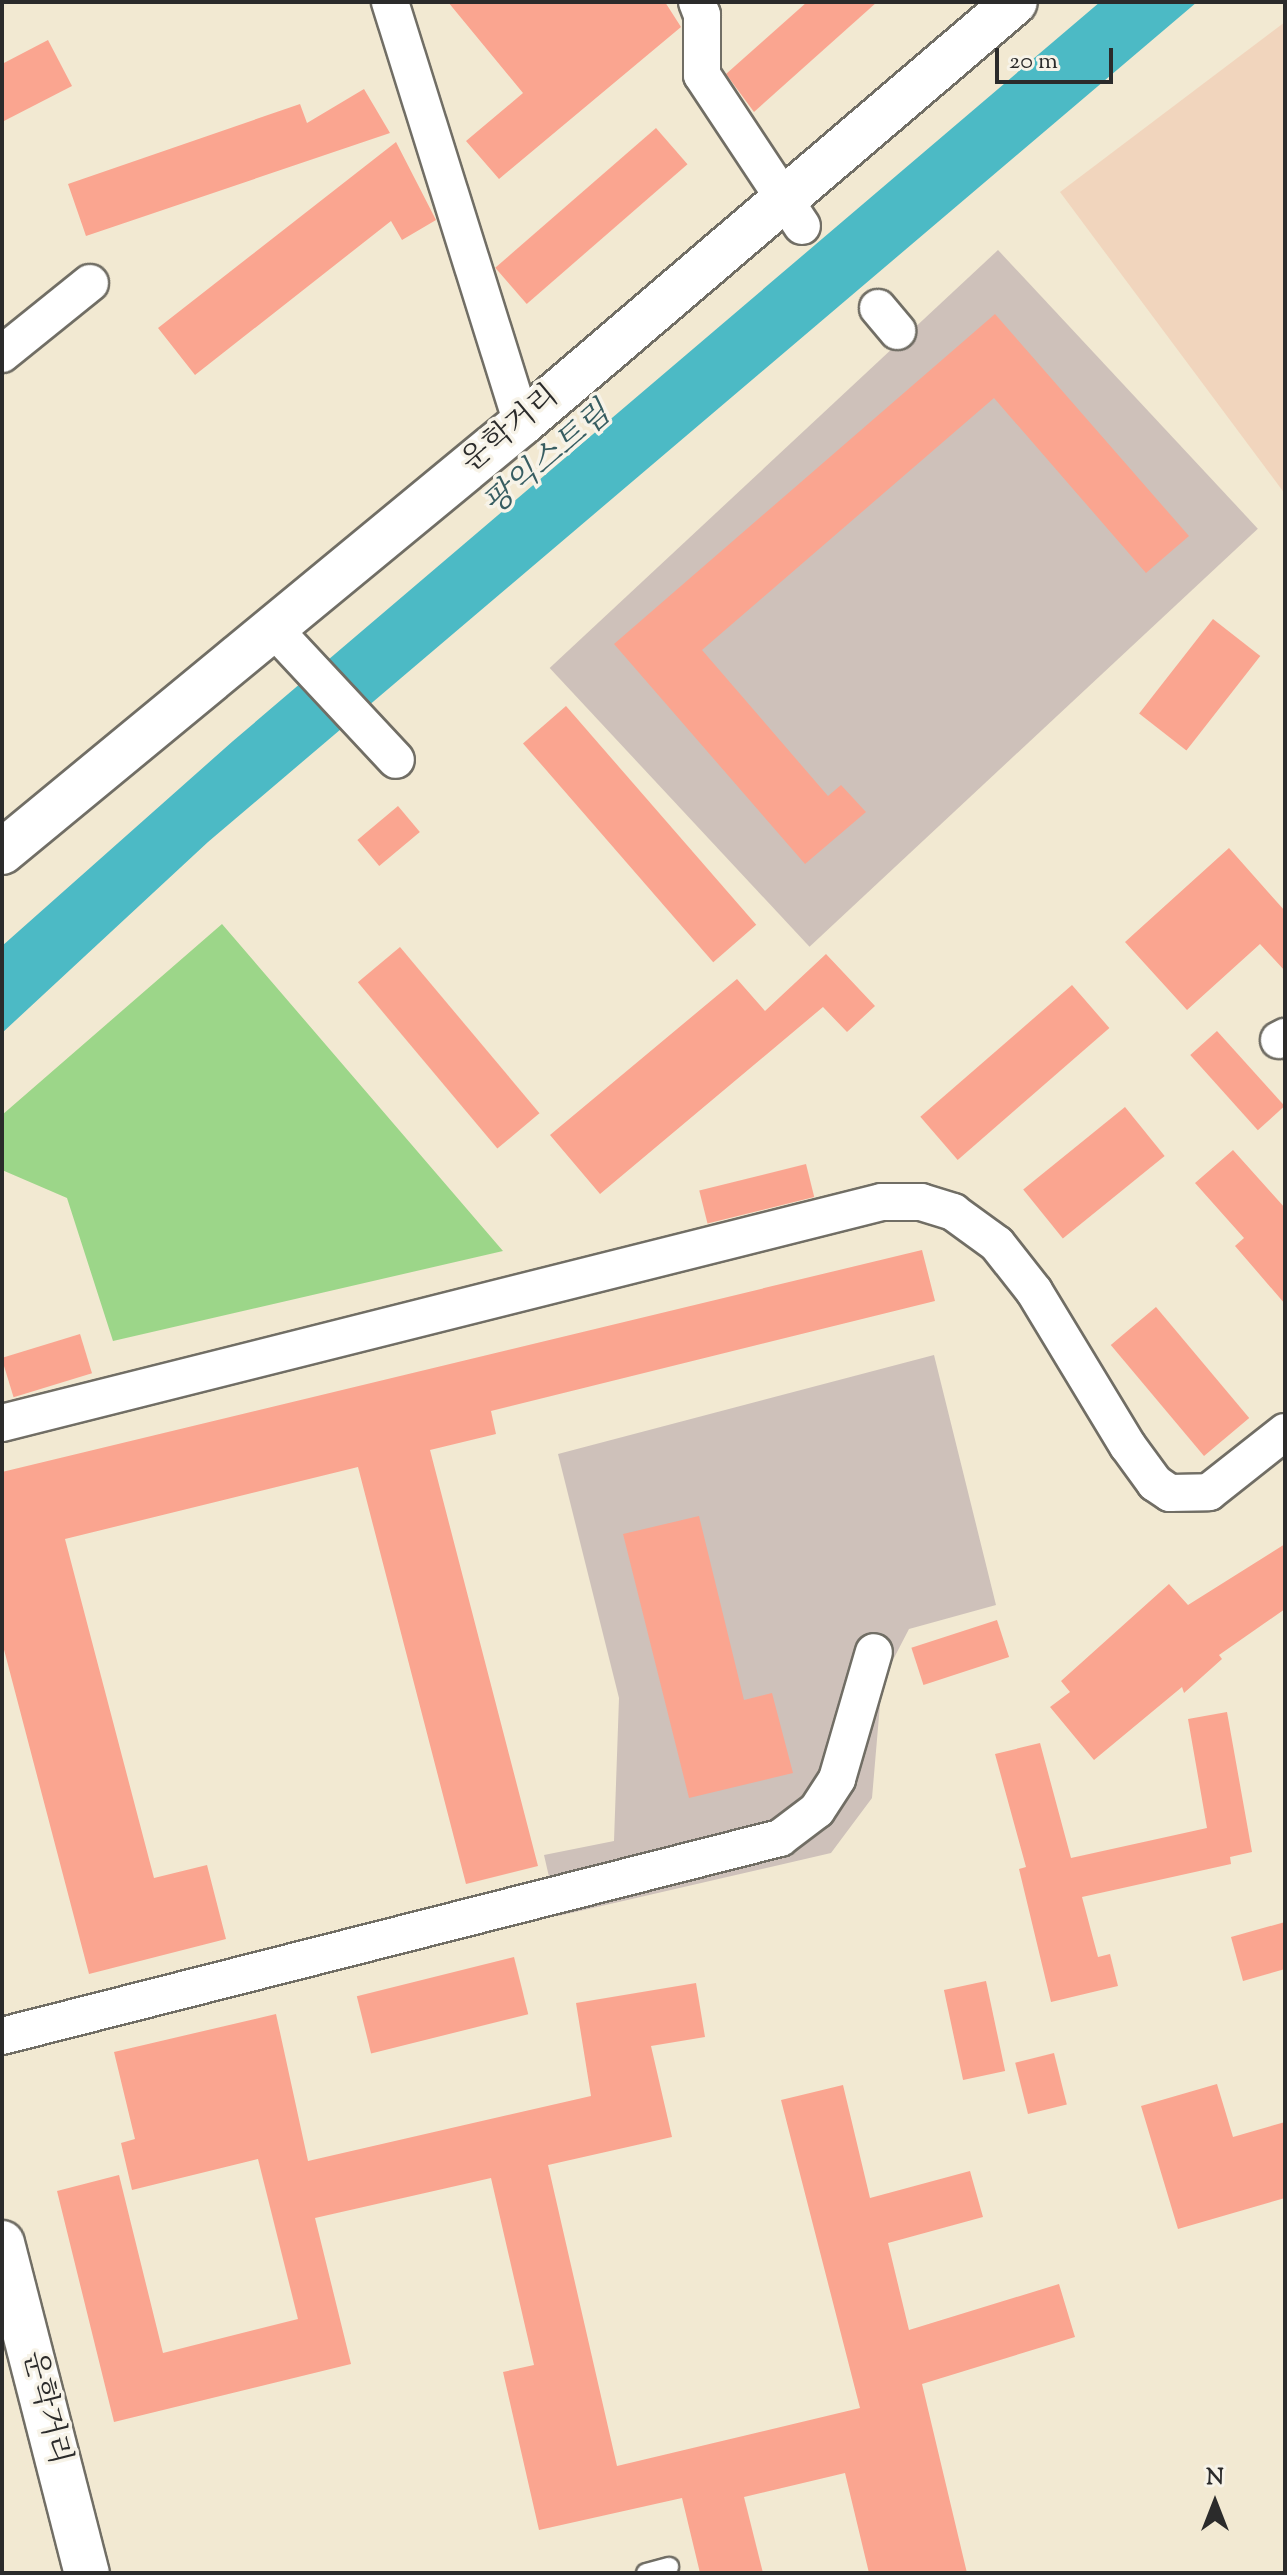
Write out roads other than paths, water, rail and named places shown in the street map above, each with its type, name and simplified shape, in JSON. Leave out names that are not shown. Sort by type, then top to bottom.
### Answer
[{"type":"main road","name":"운학거리","points":[[2,852],[285,640],[522,423],[794,212],[1015,2]]},
{"type":"main road","name":"운학거리","points":[[2,2243],[87,2573]]},
{"type":"street","points":[[390,2],[522,423]]},
{"type":"street","points":[[697,2],[702,15],[702,75],[794,212]]},
{"type":"street","points":[[2,354],[90,283]]},
{"type":"street","points":[[285,640],[386,749]]},
{"type":"street","points":[[2,1423],[882,1202],[921,1202],[953,1212],[997,1244],[1034,1291],[1128,1446],[1155,1483],[1170,1493],[1209,1492],[1285,1432]]},
{"type":"street","points":[[2,2036],[780,1838],[817,1810],[837,1779],[874,1652]]},
{"type":"lane","points":[[646,2573],[669,2567]]},
{"type":"water","points":[[1100,2],[1197,2],[208,842],[2,1033],[2,946],[233,741]]},
{"type":"water label","name":"팡익스트림","points":[[548,460]]}]
